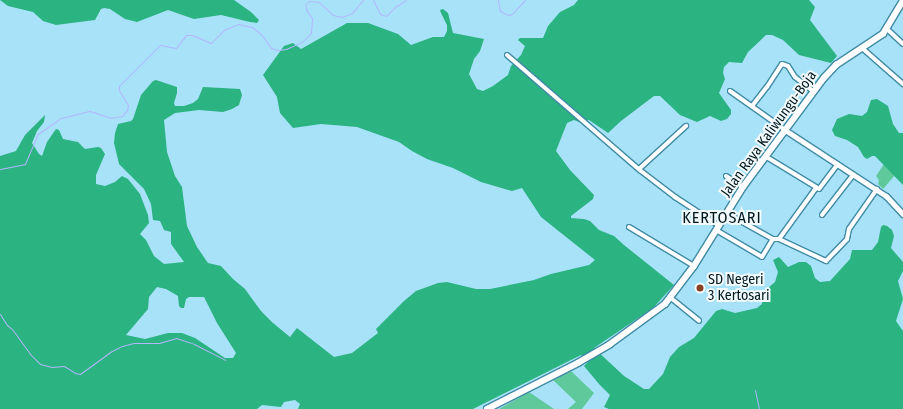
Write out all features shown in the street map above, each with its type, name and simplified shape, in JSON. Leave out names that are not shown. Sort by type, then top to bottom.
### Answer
[{"type":"main road","name":"Jalan Raya Kaliwungu-Boja","points":[[487,409],[578,363],[609,344],[671,298],[694,266],[743,187],[813,91],[836,65],[880,37],[887,29],[903,1]]},
{"type":"street","points":[[887,29],[903,44]]},
{"type":"street","points":[[862,48],[903,84]]},
{"type":"street","points":[[507,55],[639,169],[717,227],[762,257],[773,239]]},
{"type":"street","points":[[752,106],[782,64],[788,66],[795,77],[813,91]]},
{"type":"street","points":[[730,91],[785,130],[877,189],[889,198],[903,214]]},
{"type":"street","points":[[639,169],[686,126]]},
{"type":"street","points":[[765,156],[816,188],[821,188],[838,164]]},
{"type":"street","points":[[822,215],[853,175]]},
{"type":"street","points":[[726,176],[743,187]]},
{"type":"street","points":[[779,239],[816,188]]},
{"type":"street","points":[[726,213],[773,239],[779,239],[812,256],[827,260],[847,239],[849,230],[877,189]]},
{"type":"street","points":[[629,227],[694,266]]},
{"type":"street","points":[[671,298],[699,321]]},
{"type":"green space","points":[[0,0],[234,0],[251,12],[259,20],[257,23],[221,15],[194,19],[168,10],[137,22],[125,19],[110,9],[104,8],[101,9],[95,20],[56,25],[43,21],[33,12],[8,6]]},
{"type":"green space","points":[[578,0],[809,0],[815,7],[810,20],[837,56],[831,63],[799,55],[783,40],[772,35],[766,35],[748,52],[742,63],[729,62],[724,67],[723,73],[725,79],[719,93],[731,110],[731,114],[727,119],[721,121],[710,116],[697,122],[680,115],[660,96],[654,96],[621,121],[608,133],[589,120],[579,122],[574,120],[567,123],[556,151],[570,170],[594,195],[593,199],[571,216],[571,218],[590,221],[599,230],[614,236],[674,285],[653,308],[594,348],[624,376],[644,389],[649,389],[663,374],[670,357],[679,347],[694,338],[716,311],[722,309],[735,313],[757,308],[762,304],[762,293],[775,282],[778,272],[773,260],[779,257],[788,267],[799,262],[806,262],[811,266],[815,278],[820,282],[830,281],[850,259],[852,250],[872,250],[878,242],[881,227],[883,225],[892,230],[894,236],[891,248],[903,262],[903,271],[898,281],[903,299],[896,321],[903,331],[903,409],[609,409],[604,407],[610,395],[584,366],[588,362],[581,355],[473,409],[298,409],[300,404],[295,400],[284,402],[281,407],[262,405],[257,409],[0,409],[0,156],[16,151],[25,135],[45,115],[44,122],[37,131],[32,143],[39,154],[42,156],[47,142],[56,129],[59,130],[63,139],[78,142],[85,149],[101,148],[105,154],[96,175],[96,184],[105,186],[115,182],[122,176],[128,179],[140,194],[148,215],[149,223],[140,234],[146,240],[154,256],[164,264],[184,262],[171,244],[171,232],[164,230],[160,221],[153,220],[151,204],[144,189],[119,164],[114,143],[118,124],[131,121],[133,119],[141,95],[153,81],[156,80],[177,87],[174,103],[175,106],[184,106],[193,103],[198,99],[203,87],[240,89],[242,95],[239,105],[232,109],[223,112],[199,110],[175,113],[164,120],[167,152],[175,176],[182,187],[187,226],[197,247],[208,263],[221,266],[245,289],[261,311],[273,323],[290,337],[297,328],[334,357],[352,353],[378,333],[376,329],[416,291],[438,283],[447,282],[476,289],[490,289],[534,280],[551,274],[589,265],[595,260],[541,217],[522,188],[512,191],[481,182],[453,168],[427,159],[399,142],[357,127],[321,124],[293,128],[280,113],[277,97],[263,75],[284,46],[293,43],[301,49],[347,23],[368,23],[398,34],[411,45],[433,37],[444,37],[447,31],[447,25],[440,10],[443,9],[448,13],[453,33],[484,39],[480,51],[474,59],[469,74],[477,89],[483,91],[508,75],[511,66],[521,55],[525,46],[518,40],[520,38],[543,38],[548,26],[560,12],[574,5]],"holes":[[[157,287],[166,289],[178,296],[179,306],[181,308],[184,308],[186,299],[189,297],[204,297],[217,323],[236,353],[233,358],[225,358],[195,338],[182,333],[168,333],[145,339],[126,335],[148,309],[149,297]]]},
{"type":"green space","points":[[877,99],[888,106],[893,124],[899,133],[903,133],[903,185],[875,156],[867,159],[858,147],[847,140],[835,136],[832,130],[837,119],[849,114],[862,116],[867,112],[871,100]]},
{"type":"green space","points":[[884,164],[895,175],[883,189],[878,184],[879,180],[876,176]]},
{"type":"green space","points":[[571,371],[594,393],[582,409],[568,409],[576,402],[553,380]]},
{"type":"green space","points":[[529,392],[554,409],[499,409]]},
{"type":"waterway","points":[[0,169],[25,164],[38,134],[61,118],[90,111],[110,118],[122,116],[127,110],[128,105],[119,90],[119,86],[160,45],[176,48],[186,35],[192,35],[211,43],[224,30],[238,24],[252,27],[261,34],[271,48],[278,50],[286,49],[302,42],[311,33],[312,18],[305,5],[309,1],[319,2],[333,15],[342,17],[352,13],[363,0]]},
{"type":"waterway","points":[[373,0],[380,14],[386,16],[395,7],[406,0]]},
{"type":"waterway","points":[[498,0],[500,11],[508,15],[512,14],[525,0]]},
{"type":"waterway","points":[[0,314],[30,354],[40,364],[51,367],[64,366],[75,373],[80,374],[110,352],[122,346],[134,343],[159,343],[176,338],[194,344],[225,360]]},
{"type":"waterway","points":[[755,390],[759,409]]},
{"type":"place","name":"SD Negeri 3 Kertosari","points":[[700,288]]},
{"type":"district","name":"KERTOSARI","points":[[722,218]]}]
